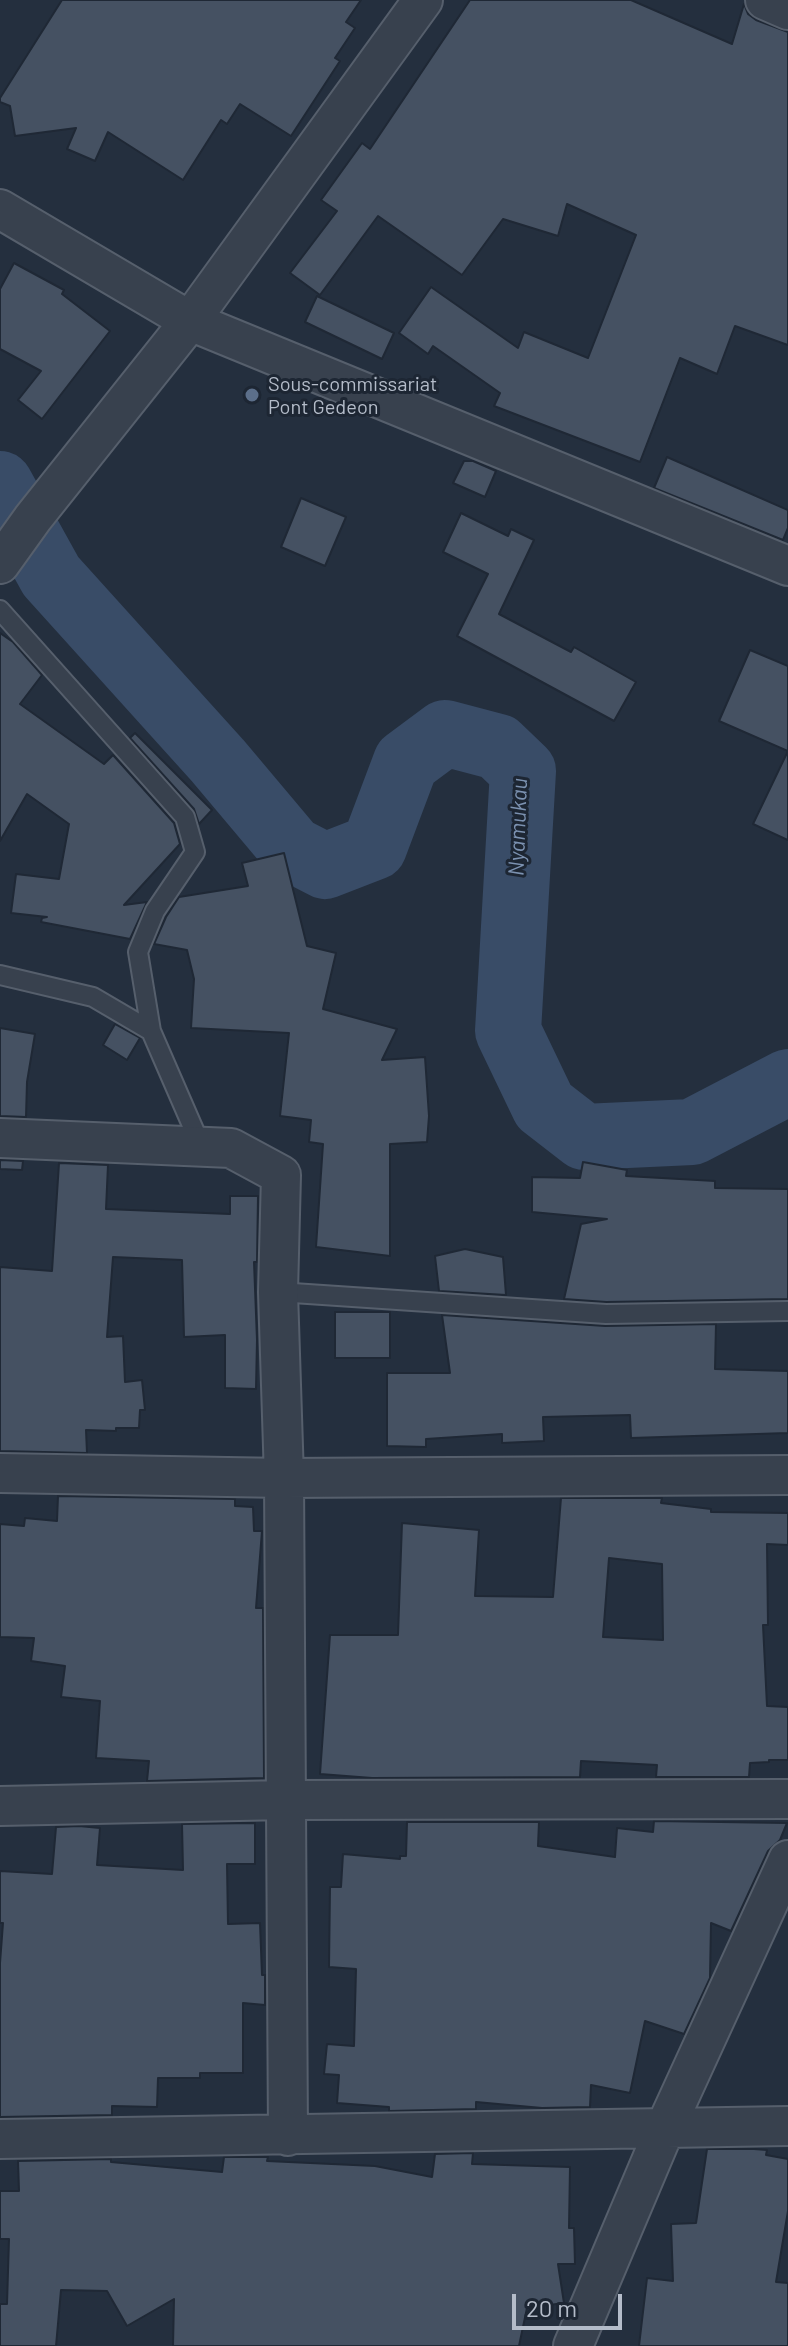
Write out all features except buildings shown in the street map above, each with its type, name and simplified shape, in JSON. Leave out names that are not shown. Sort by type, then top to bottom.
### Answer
[{"type":"street","points":[[2,561],[190,321],[423,0]]},
{"type":"street","points":[[765,0],[788,10]]},
{"type":"street","points":[[0,209],[190,321],[788,566]]},
{"type":"street","points":[[0,1138],[231,1148],[281,1175],[278,1292],[284,1478],[288,2136]]},
{"type":"street","points":[[0,1473],[284,1478],[788,1475]]},
{"type":"street","points":[[0,1806],[286,1800],[788,1799]]},
{"type":"street","points":[[573,2346],[666,2126],[788,1860]]},
{"type":"street","points":[[0,2139],[788,2126]]},
{"type":"lane","points":[[0,610],[185,817],[195,852],[155,911],[138,952],[151,1031],[201,1146]]},
{"type":"lane","points":[[0,975],[93,997],[151,1031]]},
{"type":"lane","points":[[278,1292],[606,1314],[788,1311]]},
{"type":"waterway","name":"Nyamukau","points":[[0,484],[51,576],[218,761],[292,849],[325,866],[374,847],[406,762],[445,733],[498,747],[523,771],[508,1031],[544,1106],[584,1137],[692,1132],[788,1082]]},
{"type":"place","name":"Sous-commissariat Pont Gedeon","points":[[252,395]]}]
